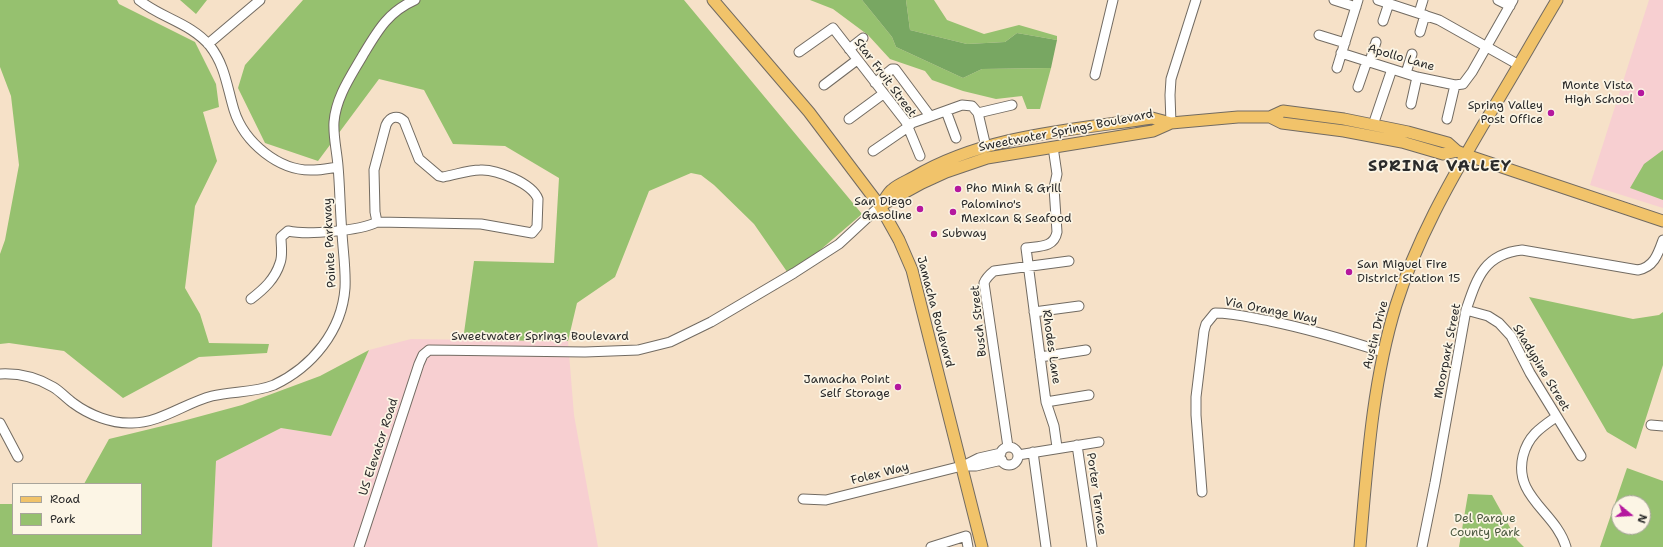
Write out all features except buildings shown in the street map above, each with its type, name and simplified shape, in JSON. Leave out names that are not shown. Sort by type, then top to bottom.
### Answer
[{"type":"main road","name":"Jamacha Boulevard","points":[[713,0],[809,112],[880,206],[899,240],[912,270],[982,547]]},
{"type":"main road","name":"Austin Drive","points":[[1360,547],[1375,397],[1383,352],[1396,305],[1414,256],[1461,153],[1518,65],[1557,0]]},
{"type":"main road","name":"Sweetwater Springs Boulevard","points":[[880,206],[891,190],[941,161],[1024,137],[1152,118],[1171,123],[1270,117],[1282,111],[1344,119],[1408,132],[1448,143],[1461,153],[1663,221]]},
{"type":"main road","name":"Sweetwater Springs Boulevard","points":[[1270,117],[1282,123],[1344,131],[1402,142],[1444,154],[1461,153]]},
{"type":"main road","name":"Sweetwater Springs Boulevard","points":[[880,206],[922,183],[950,170],[987,158],[1053,146],[1153,131],[1171,123]]},
{"type":"main road","points":[[1344,131],[1355,128],[1366,130],[1371,129],[1373,125]]},
{"type":"main road","points":[[1053,146],[1054,142],[1061,138],[1090,134],[1102,126]]},
{"type":"main road","points":[[950,170],[956,162],[982,152],[986,147]]},
{"type":"street","points":[[139,0],[150,8],[187,26],[208,44],[223,67],[234,110],[239,122],[246,133],[258,146],[279,161],[296,168],[313,170],[338,167]]},
{"type":"street","points":[[208,44],[260,0]]},
{"type":"street","name":"Pointe Parkway","points":[[0,374],[24,375],[37,379],[55,388],[76,405],[91,414],[111,420],[132,423],[152,420],[200,400],[214,396],[256,390],[272,386],[287,378],[308,362],[320,350],[332,330],[345,290],[334,123],[337,108],[343,88],[381,26],[394,13],[416,0]]},
{"type":"street","points":[[1095,75],[1113,0]]},
{"type":"street","points":[[1171,123],[1171,79],[1196,0]]},
{"type":"street","points":[[1334,0],[1357,3],[1337,68]]},
{"type":"street","points":[[1420,32],[1423,0]]},
{"type":"street","points":[[1447,119],[1455,85],[1463,84],[1472,72],[1512,3],[1498,0]]},
{"type":"street","points":[[1383,21],[1382,1],[1439,20],[1518,65]]},
{"type":"street","name":"Star Fruit Street","points":[[799,52],[833,28],[906,122],[908,128]]},
{"type":"street","points":[[1319,35],[1345,43]]},
{"type":"street","points":[[848,49],[863,38]]},
{"type":"street","points":[[1358,87],[1376,42]]},
{"type":"street","name":"Apollo Lane","points":[[1341,53],[1417,77],[1455,85]]},
{"type":"street","points":[[1406,73],[1412,54]]},
{"type":"street","points":[[824,85],[857,60]]},
{"type":"street","points":[[875,83],[892,69],[895,69],[930,116]]},
{"type":"street","points":[[1373,125],[1392,69]]},
{"type":"street","points":[[1411,104],[1417,77]]},
{"type":"street","points":[[849,119],[883,94]]},
{"type":"street","name":"Star Fruit Street","points":[[908,128],[912,123],[962,105],[972,106],[978,113]]},
{"type":"street","points":[[986,147],[978,113],[1012,105]]},
{"type":"street","points":[[946,111],[956,138]]},
{"type":"street","points":[[251,299],[265,288],[272,279],[281,262],[281,237],[288,231],[301,234],[356,230],[370,226],[377,222],[481,224],[532,233],[537,227],[538,199],[537,195],[527,186],[497,172],[478,170],[443,177],[439,176],[419,159],[404,121],[395,117],[388,120],[386,125],[374,170],[375,212],[377,222]]},
{"type":"street","points":[[873,151],[908,128],[920,156]]},
{"type":"street","name":"Rhodes Lane","points":[[1053,146],[1057,174],[1054,188],[1057,232],[1056,238],[1052,243],[1043,246],[1026,248],[1046,402],[1054,426],[1057,448]]},
{"type":"street","name":"Sweetwater Springs Boulevard","points":[[423,355],[429,350],[585,352],[638,350],[670,342],[711,322],[807,265],[839,244],[880,206]]},
{"type":"street","name":"Moorpark Street","points":[[1422,547],[1436,483],[1466,310],[1481,272],[1490,263],[1505,254],[1522,250],[1638,270],[1646,268],[1653,262],[1658,255],[1663,240]]},
{"type":"street","name":"Busch Street","points":[[1008,447],[984,284],[989,275],[994,271],[1069,261]]},
{"type":"street","points":[[1034,312],[1079,306]]},
{"type":"street","name":"Shadypine Street","points":[[1466,310],[1488,316],[1499,323],[1511,336],[1523,361],[1556,417],[1582,456]]},
{"type":"street","name":"Via Orange Way","points":[[1202,492],[1196,397],[1204,331],[1206,324],[1215,313],[1230,313],[1300,328],[1338,337],[1383,352]]},
{"type":"street","points":[[1040,357],[1086,350]]},
{"type":"street","name":"US Elevator Road","points":[[359,547],[423,355]]},
{"type":"street","points":[[1046,402],[1089,395]]},
{"type":"street","points":[[1556,417],[1538,429],[1526,446],[1522,463],[1522,477],[1526,489],[1556,528],[1566,547]]},
{"type":"street","points":[[0,423],[18,456]]},
{"type":"street","points":[[1651,425],[1663,426]]},
{"type":"street","points":[[1018,455],[1100,442]]},
{"type":"street","name":"Porter Terrace","points":[[1077,445],[1092,547]]},
{"type":"street","points":[[1008,447],[1015,449],[1018,455],[1018,458],[1014,463],[1007,464],[1001,456],[1005,448],[1008,447]]},
{"type":"street","points":[[1033,452],[1046,547]]},
{"type":"street","name":"Folex Way","points":[[803,499],[826,500],[962,466],[979,458],[1001,456]]},
{"type":"street","points":[[931,547],[966,536],[968,547]]},
{"type":"shaded area","name":"Monte Vista High School","points":[[1649,0],[1663,0],[1663,208],[1590,185]]},
{"type":"shaded area","points":[[411,339],[568,341],[574,415],[598,547],[212,547],[216,461],[281,428],[331,436],[369,350]]},
{"type":"green space","points":[[0,0],[117,0],[119,4],[195,42],[216,84],[219,107],[203,112],[217,161],[195,206],[185,288],[200,314],[209,343],[269,344],[267,353],[199,357],[123,398],[64,351],[9,343],[0,344],[0,254],[5,240],[19,165],[11,96],[0,67]]},
{"type":"green space","points":[[180,0],[207,0],[196,14]]},
{"type":"green space","points":[[303,0],[684,0],[862,214],[790,276],[754,224],[714,185],[701,175],[691,173],[649,191],[615,277],[577,303],[568,341],[463,340],[474,261],[554,263],[559,178],[505,146],[453,144],[424,90],[379,79],[318,161],[265,143],[238,88],[245,65]]},
{"type":"green space","points":[[810,0],[862,0],[892,37],[896,47],[963,78],[982,69],[1051,68],[1040,109],[1027,109],[1022,96],[996,99],[963,91],[932,80],[925,71],[890,59],[868,35],[833,9]]},
{"type":"green space","points":[[862,0],[906,0],[910,30],[967,44],[1005,42],[1017,33],[1057,40],[1051,68],[982,69],[963,78],[896,47],[892,37]]},
{"type":"green space","points":[[906,0],[934,0],[947,20],[984,34],[1019,25],[1057,36],[1057,40],[1017,33],[1005,42],[967,44],[910,30]]},
{"type":"green space","points":[[1663,150],[1663,200],[1630,188],[1644,164]]},
{"type":"green space","points":[[1529,297],[1633,319],[1659,315],[1663,312],[1663,365],[1636,449],[1607,432]]},
{"type":"green space","points":[[369,350],[331,436],[281,428],[216,461],[212,547],[0,547],[0,504],[12,504],[12,535],[142,535],[142,483],[85,483],[109,439],[242,405],[320,376]]},
{"type":"green space","points":[[1627,468],[1663,481],[1663,547],[1600,547],[1611,515],[1611,535],[1651,535],[1651,495],[1618,495]]},
{"type":"green space","name":"Del Parque County Park","points":[[1468,494],[1492,495],[1517,540],[1524,547],[1459,547]]},
{"type":"place","name":"Monte Vista High School","points":[[1641,93]]},
{"type":"place","name":"Spring Valley Post Office","points":[[1551,113]]},
{"type":"place","name":"Pho Minh & Grill","points":[[958,189]]},
{"type":"place","name":"San Diego Gasoline","points":[[920,209]]},
{"type":"place","name":"Palomino's Mexican & Seafood","points":[[953,212]]},
{"type":"place","name":"Subway","points":[[934,234]]},
{"type":"place","name":"San Miguel Fire District Station 15","points":[[1349,272]]},
{"type":"place","name":"Jamacha Point Self Storage","points":[[898,387]]},
{"type":"district","name":"SPRING VALLEY","points":[[1440,167]]}]
